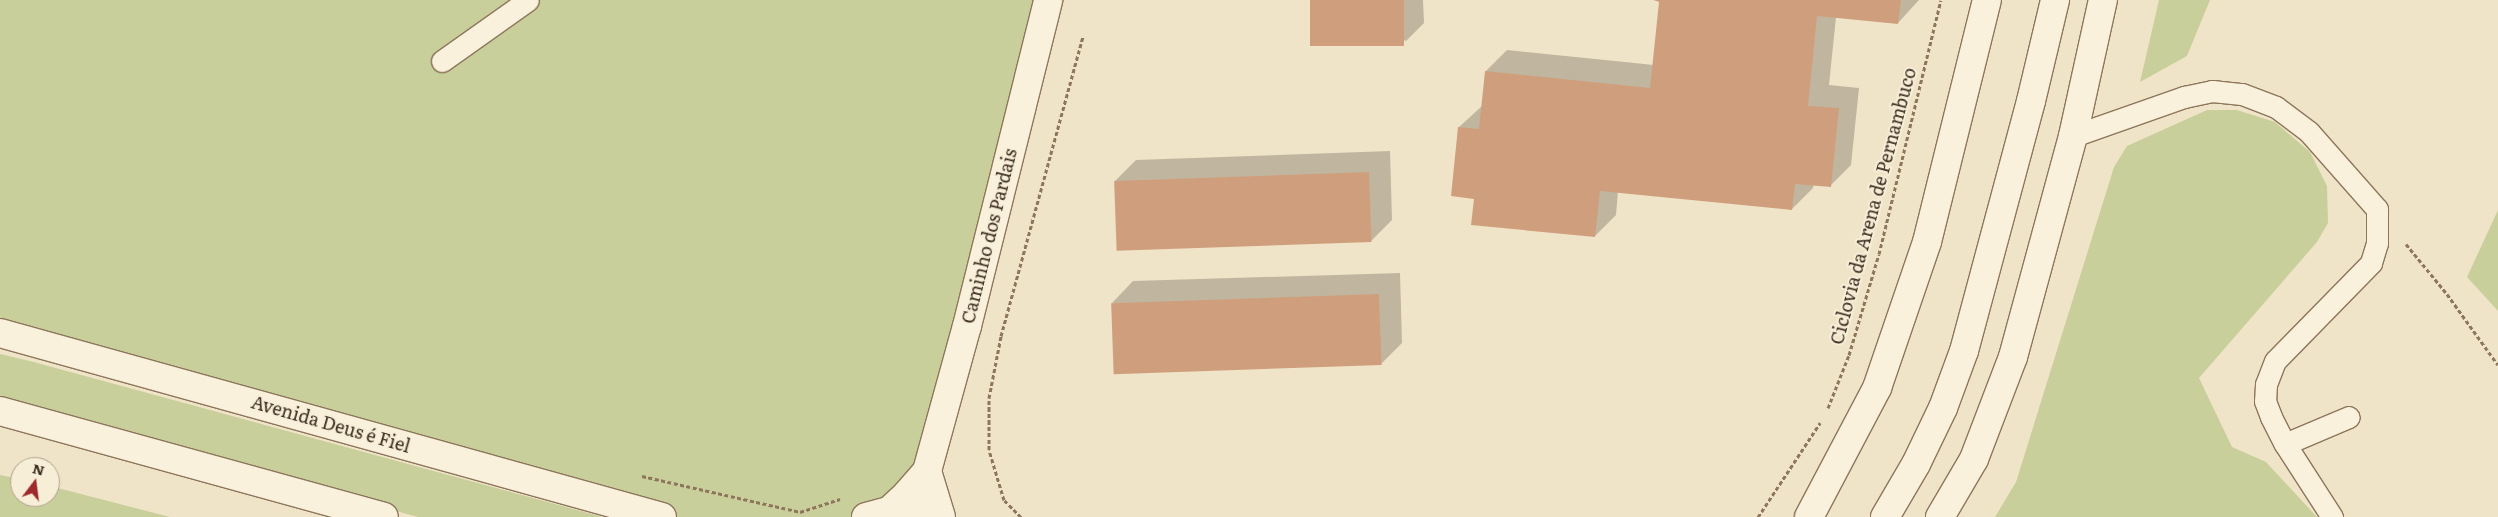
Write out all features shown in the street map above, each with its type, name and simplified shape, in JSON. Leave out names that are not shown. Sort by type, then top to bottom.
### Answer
[{"type":"street","name":"Caminho dos Pardais","points":[[877,514],[907,494],[926,471],[967,326],[1048,0]]},
{"type":"street","points":[[1809,517],[1877,388],[1927,242],[1987,0]]},
{"type":"street","points":[[1885,517],[1916,464],[1943,408],[1964,351],[2031,101],[2055,0]]},
{"type":"street","points":[[1940,517],[1974,459],[2010,366],[2073,136],[2103,0]]},
{"type":"street","name":"Avenida Deus é Fiel","points":[[0,333],[662,517]]},
{"type":"street","points":[[0,411],[384,517]]},
{"type":"street","points":[[926,471],[941,517]]},
{"type":"street","points":[[877,514],[916,512],[935,517]]},
{"type":"lane","points":[[442,61],[528,0]]},
{"type":"lane","points":[[2073,136],[2184,97],[2212,91],[2242,94],[2276,107],[2309,132],[2377,209],[2377,243],[2371,263],[2275,361],[2266,384],[2265,401],[2285,444],[2332,517]]},
{"type":"lane","points":[[2285,444],[2349,417]]},
{"type":"path","name":"Ciclovia da Arena de Pernambuco","points":[[1758,517],[1825,415],[1849,356],[1879,254],[1941,0]]},
{"type":"path","points":[[1021,517],[1004,500],[989,450],[989,398],[1001,336],[1083,37]]},
{"type":"path","points":[[2377,209],[2447,294],[2498,365]]},
{"type":"path","points":[[640,475],[800,512],[846,496]]},
{"type":"green space","points":[[0,0],[1048,0],[927,471],[867,517],[662,517],[0,333]]},
{"type":"green space","points":[[2159,0],[2210,0],[2187,56],[2140,82]]},
{"type":"green space","points":[[2207,110],[2237,110],[2275,122],[2310,152],[2327,186],[2328,223],[2317,242],[2199,378],[2232,447],[2266,462],[2317,517],[1995,517],[2016,482],[2114,167],[2127,146]]},
{"type":"green space","points":[[2498,210],[2498,311],[2467,277]]},
{"type":"green space","points":[[0,354],[603,517],[418,517],[11,407],[0,404]]},
{"type":"green space","points":[[0,475],[10,477],[10,507],[60,507],[60,489],[170,517],[0,517]]},
{"type":"building","points":[[1310,0],[1404,0],[1404,46],[1310,46]]},
{"type":"building","points":[[1654,0],[1901,0],[1898,24],[1817,16],[1808,106],[1839,108],[1831,187],[1795,184],[1792,210],[1600,191],[1595,237],[1471,225],[1474,199],[1451,196],[1458,127],[1479,129],[1485,71],[1650,88],[1659,2]]},
{"type":"building","points":[[1369,172],[1371,242],[1117,251],[1114,181]]},
{"type":"building","points":[[1379,294],[1381,365],[1114,374],[1111,303]]}]
